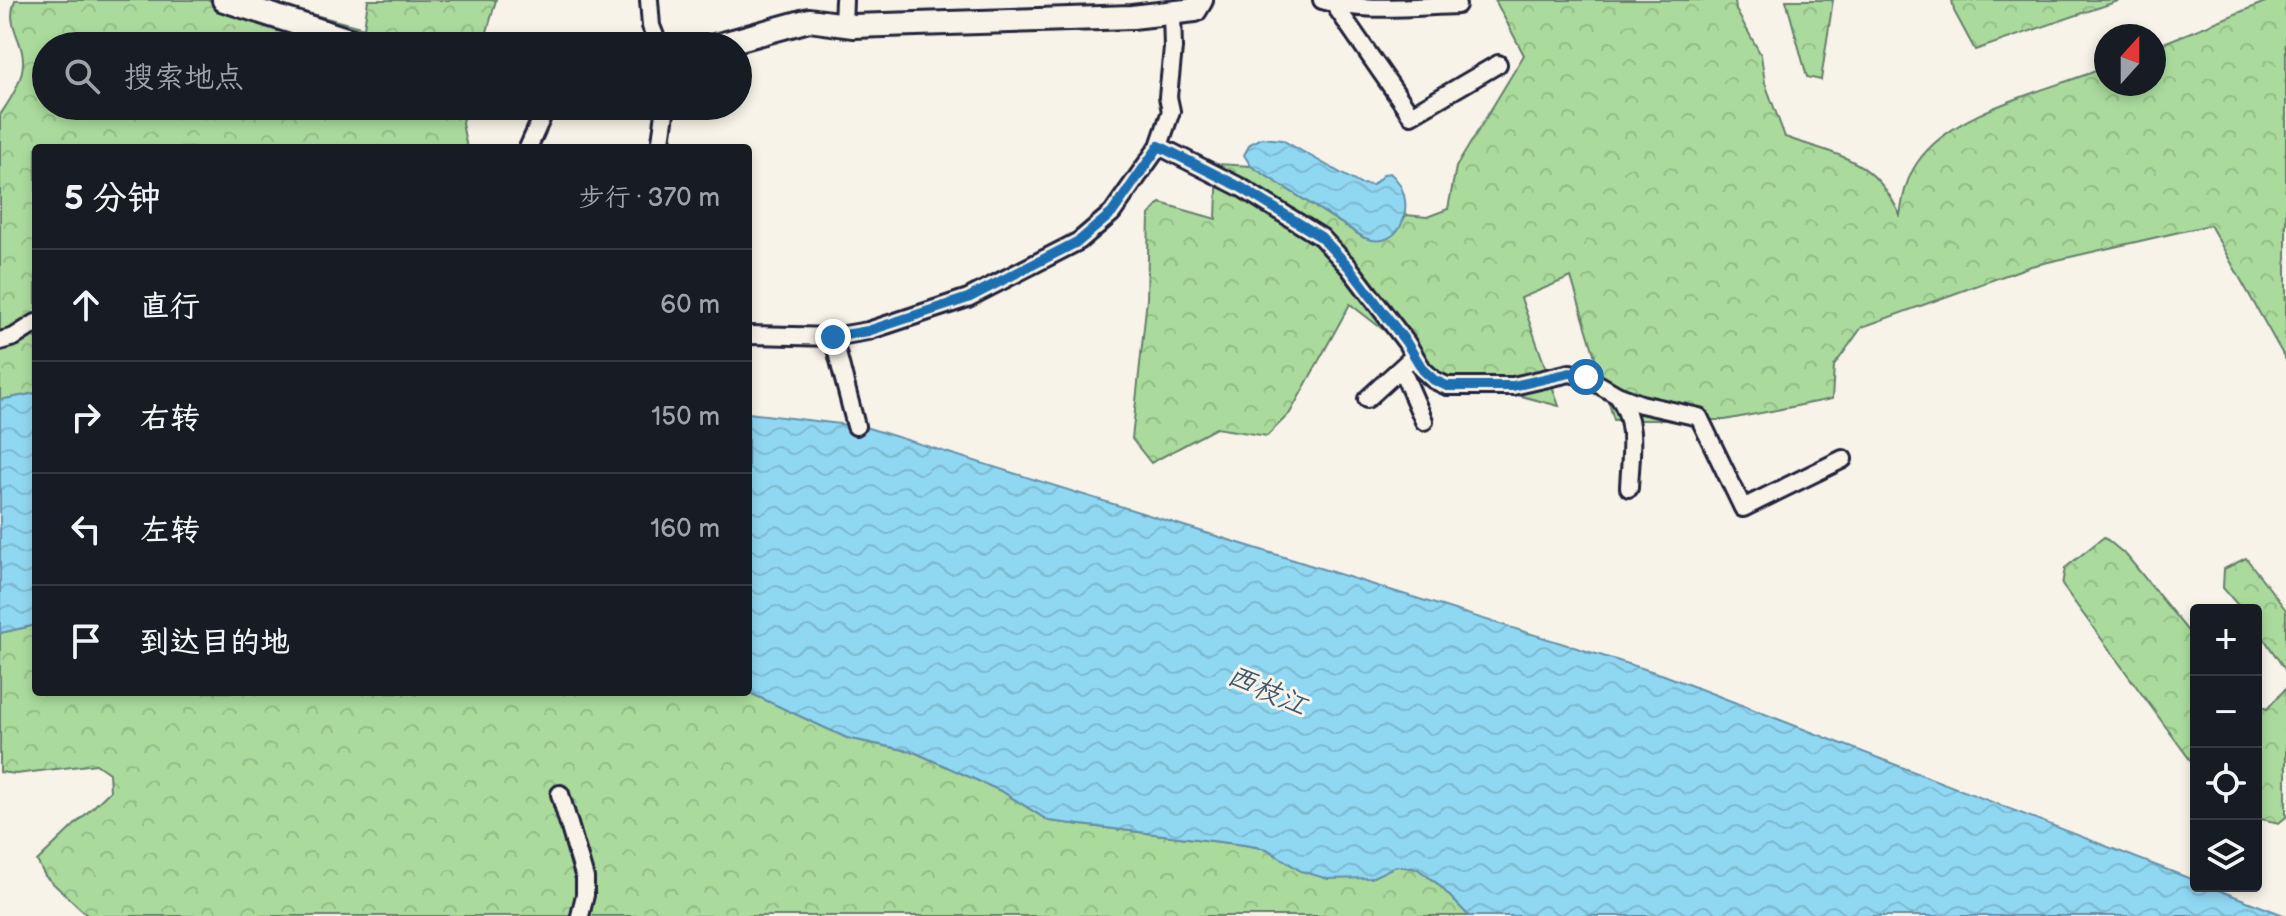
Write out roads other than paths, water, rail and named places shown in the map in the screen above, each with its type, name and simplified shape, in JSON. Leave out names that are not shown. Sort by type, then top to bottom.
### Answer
[{"type":"street","points":[[224,0],[262,6],[331,32]]},
{"type":"street","points":[[649,0],[653,32]]},
{"type":"street","points":[[843,24],[844,0]]},
{"type":"street","points":[[752,36],[809,20],[843,24],[967,24],[1172,13],[1195,10],[1201,0]]},
{"type":"street","points":[[1328,2],[1370,6],[1457,5]]},
{"type":"street","points":[[1328,2],[1411,115],[1498,64]]},
{"type":"street","points":[[752,335],[833,337],[868,331],[968,298],[1079,241],[1112,213],[1159,146],[1171,111],[1168,97],[1173,48],[1172,13]]},
{"type":"street","points":[[530,144],[541,120]]},
{"type":"street","points":[[661,144],[664,120]]},
{"type":"street","points":[[1159,146],[1242,188],[1321,237],[1348,266],[1423,370],[1447,386],[1513,386],[1570,373],[1586,377],[1617,395],[1641,404],[1699,417],[1743,508],[1843,459]]},
{"type":"street","points":[[0,341],[14,337],[32,326]]},
{"type":"street","points":[[833,337],[856,426]]},
{"type":"street","points":[[1367,399],[1414,356]]},
{"type":"street","points":[[1401,368],[1424,421]]},
{"type":"street","points":[[1617,395],[1627,408],[1631,424],[1629,488]]},
{"type":"street","points":[[560,794],[585,878],[580,916]]},
{"type":"water","points":[[1262,138],[1282,140],[1360,184],[1373,185],[1384,174],[1390,173],[1404,196],[1405,209],[1398,231],[1378,241],[1365,238],[1251,166],[1244,155],[1250,144]]},
{"type":"water","points":[[32,394],[32,626],[0,633],[0,400]]},
{"type":"water","name":"西枝江","points":[[752,413],[865,427],[1664,675],[2190,879],[2190,892],[2224,892],[2286,916],[1469,916],[1438,884],[1418,869],[1396,866],[1371,878],[1328,879],[1301,871],[1267,849],[1049,821],[1003,792],[914,752],[847,738],[752,694]]}]
